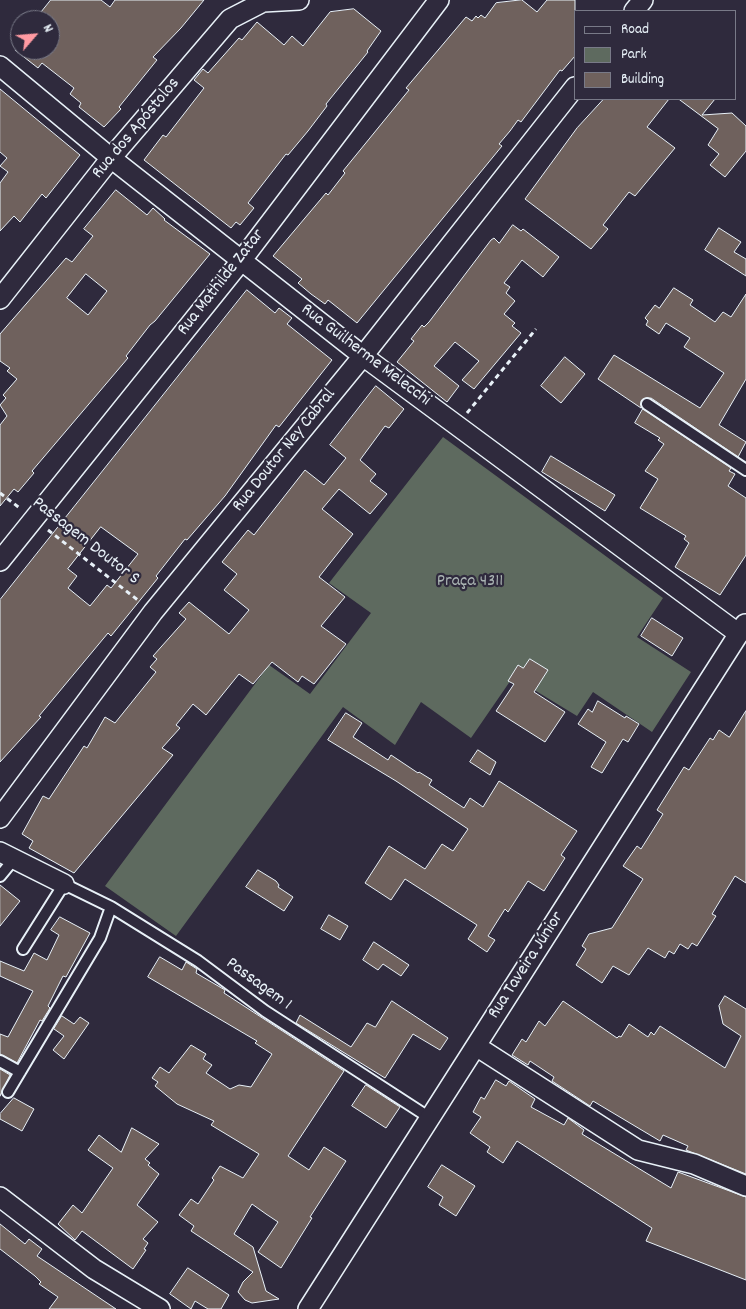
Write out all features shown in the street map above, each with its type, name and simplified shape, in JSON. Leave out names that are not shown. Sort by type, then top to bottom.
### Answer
[{"type":"street","name":"Rua dos Apóstolos","points":[[0,299],[111,158],[230,19],[263,2],[299,0]]},
{"type":"street","name":"Rua Mathilde Zatar","points":[[0,561],[241,261],[439,0]]},
{"type":"street","points":[[635,10],[643,0]]},
{"type":"street","name":"Rua Guilherme Melecchi","points":[[0,66],[111,158],[363,356],[742,628]]},
{"type":"street","name":"Rua Doutor Ney Cabral","points":[[0,818],[153,612],[363,356],[574,88]]},
{"type":"street","name":"Rua Taveira Júnior","points":[[308,1309],[742,628]]},
{"type":"street","points":[[7,855],[64,884]]},
{"type":"street","points":[[476,1046],[638,1150],[694,1164],[746,1186]]},
{"type":"street","points":[[0,1197],[94,1269],[160,1309]]},
{"type":"lane","points":[[647,404],[746,470]]},
{"type":"lane","points":[[0,876],[7,855]]},
{"type":"lane","points":[[23,949],[64,884]]},
{"type":"lane","name":"Passagem 1","points":[[64,884],[111,907],[198,961],[264,1011],[430,1118]]},
{"type":"lane","points":[[8,1092],[100,938],[111,907]]},
{"type":"lane","points":[[0,1061],[20,1072]]},
{"type":"path","points":[[457,425],[536,329]]},
{"type":"path","name":"Passagem Doutor S","points":[[0,493],[153,612]]},
{"type":"green space","name":"Praça 4311","points":[[443,437],[663,598],[637,637],[691,672],[652,732],[593,692],[577,716],[513,677],[471,738],[421,702],[395,745],[343,707],[176,936],[105,886],[269,665],[310,694],[371,613],[329,583]]},
{"type":"building","points":[[51,0],[101,0],[110,7],[115,0],[204,0],[181,28],[153,57],[157,60],[119,107],[121,109],[104,127],[79,107],[81,103],[70,94],[74,88],[42,63],[38,68],[28,60],[60,60],[60,10],[43,10]]},
{"type":"building","points":[[522,0],[537,12],[547,0],[575,0],[574,57],[562,71],[560,70],[521,122],[518,120],[499,144],[502,146],[357,323],[328,300],[325,304],[311,294],[298,283],[302,279],[273,256],[326,193],[328,195],[345,173],[343,171],[409,90],[406,88],[466,17],[472,21],[476,16],[478,18],[481,15],[485,18],[496,3]]},
{"type":"building","points":[[354,9],[381,31],[368,52],[326,104],[327,106],[308,131],[288,155],[286,154],[248,203],[254,208],[240,225],[236,222],[231,228],[144,160],[163,135],[166,137],[204,88],[194,80],[203,69],[208,73],[239,38],[242,40],[257,22],[284,45],[292,36],[303,46],[330,12]]},
{"type":"building","points":[[0,89],[80,155],[46,198],[42,194],[20,222],[14,216],[0,231],[0,183],[8,172],[0,166],[7,158],[0,152]]},
{"type":"building","points":[[603,100],[668,100],[647,127],[675,148],[635,196],[629,192],[603,225],[608,229],[591,249],[525,199],[577,128]]},
{"type":"building","points":[[680,100],[714,100],[702,115],[732,113],[746,126],[746,151],[725,177],[710,165],[719,154],[708,145],[718,129]]},
{"type":"building","points":[[116,190],[147,215],[153,208],[164,220],[210,254],[150,325],[126,356],[128,358],[32,471],[34,473],[18,492],[14,489],[0,506],[0,425],[7,416],[0,405],[6,398],[3,395],[17,379],[7,371],[10,368],[0,361],[0,334],[66,258],[72,262],[93,236],[84,229]],"holes":[[[86,274],[107,291],[88,315],[67,298]]]},
{"type":"building","points":[[513,225],[521,231],[523,229],[559,257],[543,277],[522,260],[504,283],[510,287],[506,293],[515,301],[504,314],[515,323],[512,326],[521,333],[474,389],[462,380],[479,361],[455,342],[434,366],[459,386],[447,402],[397,362],[414,341],[411,339],[422,325],[424,327],[429,322],[491,240],[494,238],[499,243]]},
{"type":"building","points":[[719,228],[741,242],[734,252],[746,259],[746,276],[705,250]]},
{"type":"building","points":[[674,288],[693,300],[690,305],[715,322],[723,312],[731,317],[746,294],[746,379],[719,425],[746,442],[738,457],[651,398],[642,400],[641,408],[598,379],[614,355],[700,408],[724,373],[684,347],[690,338],[666,323],[659,334],[646,325],[648,321],[645,318],[655,305],[659,308]]},
{"type":"building","points":[[247,290],[275,313],[279,308],[292,318],[287,324],[332,360],[279,427],[276,425],[225,496],[187,540],[185,539],[156,576],[158,578],[111,636],[108,633],[39,716],[41,717],[0,762],[0,600]],"holes":[[[101,527],[138,554],[111,588],[107,585],[90,606],[68,588],[77,576],[68,569]]]},
{"type":"building","points":[[565,357],[585,374],[561,403],[541,386]]},
{"type":"building","points":[[376,386],[404,409],[389,428],[385,426],[360,460],[376,474],[370,481],[387,494],[370,514],[339,489],[322,509],[353,534],[319,577],[345,597],[321,626],[346,644],[314,684],[302,676],[298,682],[272,662],[253,684],[239,674],[206,715],[193,704],[176,725],[180,728],[162,748],[173,755],[74,873],[29,848],[33,841],[22,834],[43,796],[49,799],[84,746],[87,748],[105,717],[115,723],[156,672],[150,667],[157,659],[153,656],[186,619],[179,613],[189,602],[229,634],[249,610],[224,590],[237,574],[222,562],[248,530],[254,535],[305,470],[324,485],[346,458],[330,445]]},
{"type":"building","points":[[643,409],[731,468],[729,471],[735,474],[728,486],[746,498],[746,555],[720,595],[675,567],[689,543],[684,539],[686,536],[640,508],[658,479],[645,471],[664,444],[658,440],[660,438],[635,423]]},
{"type":"building","points":[[551,456],[615,495],[605,511],[542,472]]},
{"type":"building","points":[[652,618],[683,638],[672,656],[641,636]]},
{"type":"building","points":[[530,659],[548,670],[534,692],[565,712],[545,742],[496,711],[514,684],[508,681],[518,665],[523,668]]},
{"type":"building","points":[[598,701],[625,718],[626,716],[639,724],[628,742],[623,739],[602,773],[591,767],[606,742],[578,724],[588,709],[592,712]]},
{"type":"building","points":[[746,711],[746,883],[735,876],[712,914],[716,916],[697,946],[692,943],[688,949],[680,944],[674,954],[669,951],[665,958],[648,948],[629,975],[613,966],[602,983],[576,965],[586,949],[582,946],[589,934],[612,928],[643,879],[623,866],[637,846],[641,849],[663,814],[657,810],[684,767],[689,770],[710,738],[713,740],[719,730],[729,737]]},
{"type":"building","points":[[346,713],[362,723],[353,737],[388,760],[391,755],[432,780],[429,785],[464,808],[470,798],[483,807],[499,781],[577,831],[561,855],[565,858],[544,891],[528,881],[508,912],[505,909],[488,936],[495,940],[487,952],[468,939],[477,925],[405,879],[391,900],[365,883],[389,846],[425,869],[442,844],[453,851],[468,829],[396,781],[328,740]]},
{"type":"building","points":[[478,750],[496,762],[490,775],[470,762]]},
{"type":"building","points":[[258,870],[276,881],[279,885],[278,887],[293,897],[284,911],[246,887]]},
{"type":"building","points":[[0,885],[20,901],[0,926]]},
{"type":"building","points":[[329,915],[348,926],[340,940],[321,929]]},
{"type":"building","points":[[60,917],[90,933],[66,977],[63,976],[48,1006],[50,1008],[42,1021],[40,1020],[17,1063],[0,1054],[0,1034],[8,1037],[33,991],[0,976],[0,961],[24,971],[34,953],[47,960],[59,935],[51,930]]},
{"type":"building","points":[[374,942],[409,965],[401,976],[383,964],[378,970],[363,960]]},
{"type":"building","points":[[160,957],[182,970],[186,962],[197,969],[196,973],[225,990],[224,993],[344,1071],[288,1156],[309,1170],[324,1147],[346,1161],[310,1217],[312,1218],[281,1268],[258,1252],[278,1222],[252,1204],[234,1234],[253,1247],[266,1291],[279,1299],[252,1303],[245,1300],[238,1292],[243,1282],[253,1272],[191,1231],[194,1226],[179,1215],[191,1199],[198,1204],[214,1180],[212,1178],[220,1166],[243,1178],[259,1154],[211,1125],[214,1121],[177,1104],[155,1086],[158,1082],[152,1078],[160,1067],[169,1073],[191,1045],[206,1054],[203,1059],[212,1065],[206,1073],[230,1089],[239,1085],[251,1087],[272,1054],[255,1043],[257,1041],[148,977]]},
{"type":"building","points":[[725,996],[746,1009],[746,1174],[686,1150],[688,1146],[663,1135],[660,1141],[593,1101],[590,1106],[552,1081],[554,1077],[530,1061],[528,1065],[512,1055],[522,1039],[526,1042],[539,1021],[545,1026],[563,1001],[617,1038],[621,1037],[629,1024],[648,1037],[651,1032],[654,1035],[660,1026],[725,1068],[741,1036],[723,1024],[719,1006]]},
{"type":"building","points":[[392,1001],[448,1038],[440,1050],[413,1034],[385,1078],[296,1023],[300,1015],[351,1047],[367,1023],[375,1027]]},
{"type":"building","points":[[62,1016],[74,1024],[80,1017],[89,1023],[64,1059],[53,1050],[64,1036],[54,1029]]},
{"type":"building","points":[[0,1069],[10,1075],[0,1096]]},
{"type":"building","points":[[496,1080],[506,1086],[509,1081],[535,1099],[531,1107],[564,1125],[568,1118],[584,1130],[582,1134],[671,1188],[678,1172],[746,1197],[746,1280],[646,1241],[652,1228],[517,1141],[503,1163],[487,1152],[490,1147],[470,1133],[481,1117],[473,1112],[481,1097],[484,1099]]},
{"type":"building","points":[[366,1085],[400,1107],[386,1128],[352,1106]]},
{"type":"building","points":[[14,1098],[34,1109],[22,1131],[0,1119],[0,1114]]},
{"type":"building","points":[[132,1128],[159,1144],[145,1159],[150,1163],[148,1165],[159,1174],[137,1205],[158,1222],[143,1239],[148,1243],[144,1249],[146,1250],[133,1269],[82,1231],[75,1240],[58,1224],[73,1205],[82,1213],[113,1168],[88,1150],[99,1135],[121,1152]]},
{"type":"building","points":[[442,1165],[475,1186],[456,1216],[439,1205],[443,1197],[428,1187]]},
{"type":"building","points":[[0,1224],[25,1244],[29,1239],[42,1249],[37,1256],[116,1309],[49,1309],[58,1297],[39,1284],[41,1282],[35,1276],[0,1249]]},
{"type":"building","points":[[188,1268],[229,1295],[221,1309],[208,1309],[195,1301],[191,1309],[170,1294]]}]
